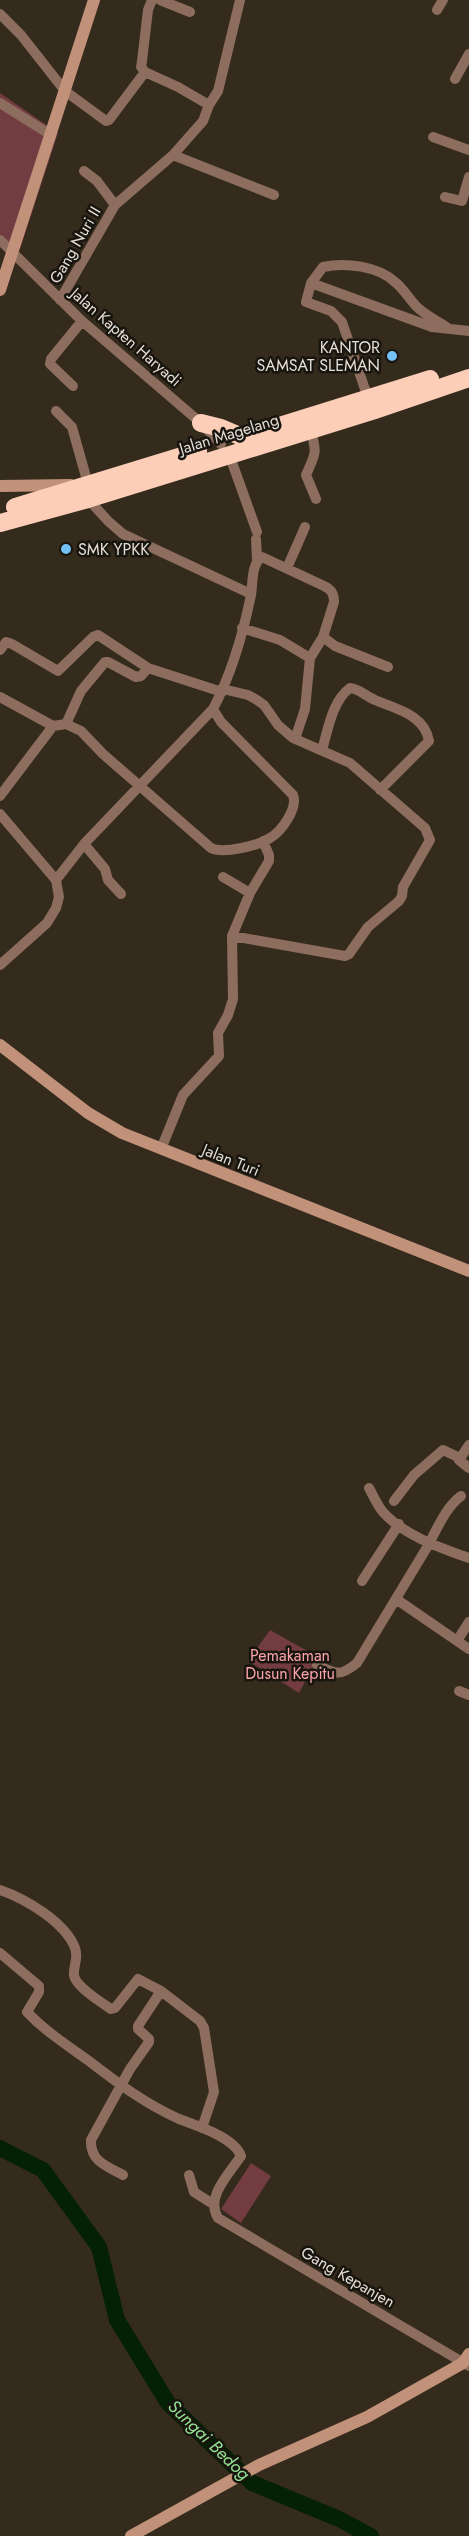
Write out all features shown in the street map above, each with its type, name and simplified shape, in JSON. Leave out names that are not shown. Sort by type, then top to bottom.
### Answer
[{"type":"highway","name":"Jalan Magelang","points":[[225,449],[242,437],[469,366]]},
{"type":"highway","name":"Jalan Magelang","points":[[0,523],[88,492],[225,449],[310,430],[469,378]]},
{"type":"highway","points":[[201,423],[242,437]]},
{"type":"highway","name":"Jalan Magelang","points":[[0,512],[26,494],[88,492]]},
{"type":"main road","points":[[0,290],[94,0]]},
{"type":"main road","points":[[0,486],[26,494]]},
{"type":"main road","name":"Jalan Turi","points":[[0,1045],[88,1113],[122,1133],[469,1271]]},
{"type":"main road","points":[[131,2536],[259,2465],[367,2417],[467,2361]]},
{"type":"street","points":[[152,0],[148,10],[141,67],[145,72],[209,105]]},
{"type":"street","points":[[160,0],[190,12]]},
{"type":"street","name":"Gang Nuri II","points":[[60,300],[115,205],[173,155],[203,120],[218,91],[240,0]]},
{"type":"street","points":[[437,10],[443,0]]},
{"type":"street","points":[[0,14],[21,35],[65,91],[106,121],[145,72]]},
{"type":"street","points":[[455,79],[469,54]]},
{"type":"street","points":[[0,103],[51,135]]},
{"type":"street","points":[[433,137],[469,150]]},
{"type":"street","points":[[173,155],[274,195]]},
{"type":"street","points":[[84,171],[97,181],[115,205]]},
{"type":"street","points":[[445,197],[462,201],[469,177]]},
{"type":"street","name":"Jalan Kapten Haryadi","points":[[0,240],[82,321],[201,423],[225,449]]},
{"type":"street","points":[[368,398],[342,322],[332,311],[306,302],[311,283],[323,267],[329,265],[376,271],[395,282],[416,306],[448,328]]},
{"type":"street","points":[[311,283],[432,327],[469,331]]},
{"type":"street","points":[[73,386],[50,364],[51,359],[82,321]]},
{"type":"street","points":[[56,411],[72,428],[88,492],[108,521],[123,534],[251,594]]},
{"type":"street","points":[[310,430],[316,451],[315,459],[306,475],[316,499]]},
{"type":"street","points":[[56,880],[84,844],[213,709],[223,690],[251,594],[257,560],[257,536],[225,449]]},
{"type":"street","points":[[287,568],[305,527]]},
{"type":"street","points":[[257,560],[266,558],[332,590],[334,602],[323,638],[310,658],[305,708],[295,739]]},
{"type":"street","points":[[242,628],[280,640],[310,658]]},
{"type":"street","points":[[0,650],[6,642],[12,644],[58,671],[93,637],[98,635],[148,668],[248,695],[264,705],[285,732],[295,739],[350,763],[425,828],[430,840],[403,887],[399,901],[368,927],[349,954],[345,956],[232,936]]},
{"type":"street","points":[[323,638],[336,646],[388,667]]},
{"type":"street","points":[[66,724],[81,691],[105,662],[136,677],[141,676],[148,668]]},
{"type":"street","points":[[322,750],[333,714],[343,693],[350,688],[359,689],[374,700],[390,704],[416,720],[424,726],[429,741],[381,790]]},
{"type":"street","points":[[0,697],[54,726],[66,724],[81,731],[139,786],[215,850],[226,851],[263,841],[276,834],[294,808],[296,801],[293,795],[220,722],[213,709]]},
{"type":"street","points":[[0,796],[54,726]]},
{"type":"street","points":[[0,814],[56,880],[59,897],[56,908],[47,923],[0,965]]},
{"type":"street","points":[[160,1149],[183,1095],[214,1064],[220,1054],[217,1046],[218,1033],[228,1015],[233,999],[232,936],[250,893],[270,858],[263,841]]},
{"type":"street","points":[[84,844],[105,868],[108,880],[122,894]]},
{"type":"street","points":[[224,877],[250,893]]},
{"type":"street","points":[[460,1458],[469,1445]]},
{"type":"street","points":[[394,1501],[414,1475],[442,1450],[460,1458],[460,1462],[469,1468]]},
{"type":"street","points":[[369,1488],[383,1512],[399,1524],[429,1544],[469,1558]]},
{"type":"street","points":[[317,1665],[334,1673],[345,1673],[357,1663],[429,1544],[440,1521],[454,1501],[461,1496]]},
{"type":"street","points":[[362,1581],[399,1524]]},
{"type":"street","points":[[396,1599],[469,1649]]},
{"type":"street","points":[[457,1641],[469,1622]]},
{"type":"street","points":[[0,1890],[18,1896],[55,1921],[75,1946],[77,1956],[75,1979],[95,1999],[111,2009],[116,2008],[138,1979],[161,1991],[200,2021],[204,2028],[214,2092],[202,2128]]},
{"type":"street","points":[[0,1953],[39,1986],[39,1992],[27,2012],[120,2086],[146,2103],[234,2145],[241,2155],[214,2198],[213,2204],[194,2192],[189,2175]]},
{"type":"street","points":[[123,2175],[104,2164],[90,2150],[91,2140],[120,2086],[149,2042],[138,2026],[161,1991]]},
{"type":"street","name":"Gang Kepanjen","points":[[213,2204],[218,2218],[467,2361]]},
{"type":"green space","points":[[0,93],[58,133],[20,249],[0,242]]},
{"type":"green space","name":"Pemakaman Dusun Kepitu","points":[[270,1630],[318,1657],[299,1693],[248,1661]]},
{"type":"green space","points":[[251,2163],[271,2176],[241,2223],[221,2209]]},
{"type":"waterway","name":"Sungai Bedog","points":[[0,2148],[43,2170],[99,2247],[117,2320],[168,2403],[252,2483],[339,2519],[371,2536]]},
{"type":"place","name":"KANTOR SAMSAT SLEMAN","points":[[392,356]]},
{"type":"place","name":"SMK YPKK","points":[[66,549]]}]
